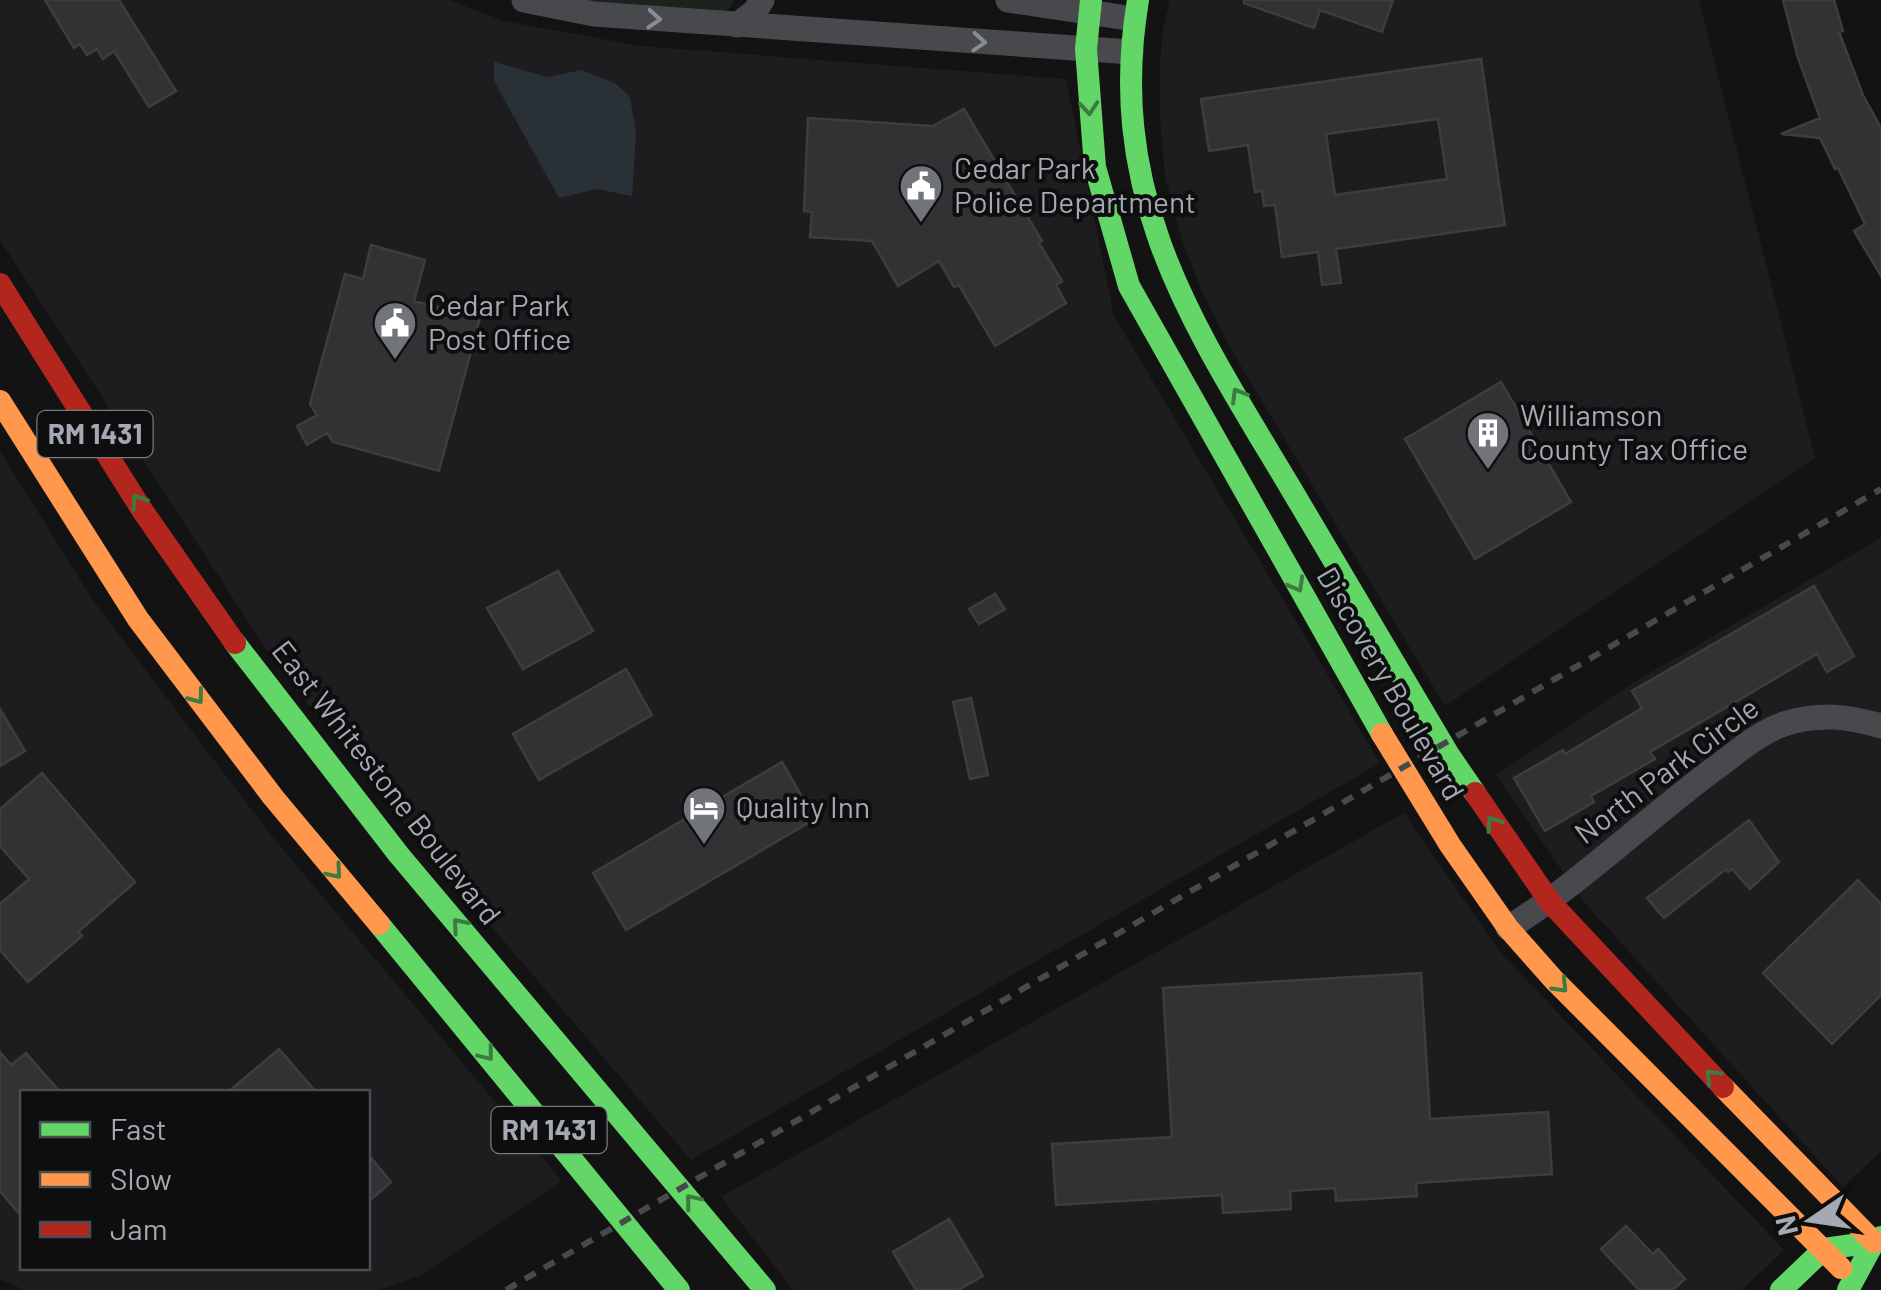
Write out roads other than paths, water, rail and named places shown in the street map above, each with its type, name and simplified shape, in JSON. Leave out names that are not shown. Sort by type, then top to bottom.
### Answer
[{"type":"street","points":[[524,0],[594,14],[1131,52]]},
{"type":"street","points":[[737,25],[762,0]]},
{"type":"street","points":[[1008,0],[1136,9]]},
{"type":"street","name":"Discovery Boulevard","points":[[1090,5],[1086,50],[1095,166],[1129,286],[1358,696],[1450,845],[1508,928],[1554,980],[1824,1249],[1851,1286]]},
{"type":"street","name":"Discovery Boulevard","points":[[1136,9],[1130,109],[1136,165],[1150,222],[1172,280],[1448,755],[1550,902],[1648,1010],[1878,1240]]},
{"type":"street","name":"East Whitestone Boulevard","points":[[0,284],[191,582],[314,746],[432,894],[765,1290]]},
{"type":"street","name":"RM 1431","points":[[0,401],[138,619],[273,797],[678,1290]]},
{"type":"street","name":"North Park Circle","points":[[1508,928],[1550,902],[1675,798],[1781,724],[1824,715],[1881,726]]},
{"type":"street","points":[[1781,1290],[1824,1249],[1878,1240]]},
{"type":"street","points":[[1851,1286],[1878,1240]]},
{"type":"railway","points":[[506,1290],[1881,489]]},
{"type":"place","name":"Cedar Park Police Department","points":[[921,224]]},
{"type":"place","name":"Cedar Park Post Office","points":[[395,361]]},
{"type":"place","name":"Williamson County Tax Office","points":[[1488,471]]},
{"type":"place","name":"Quality Inn","points":[[704,846]]}]
